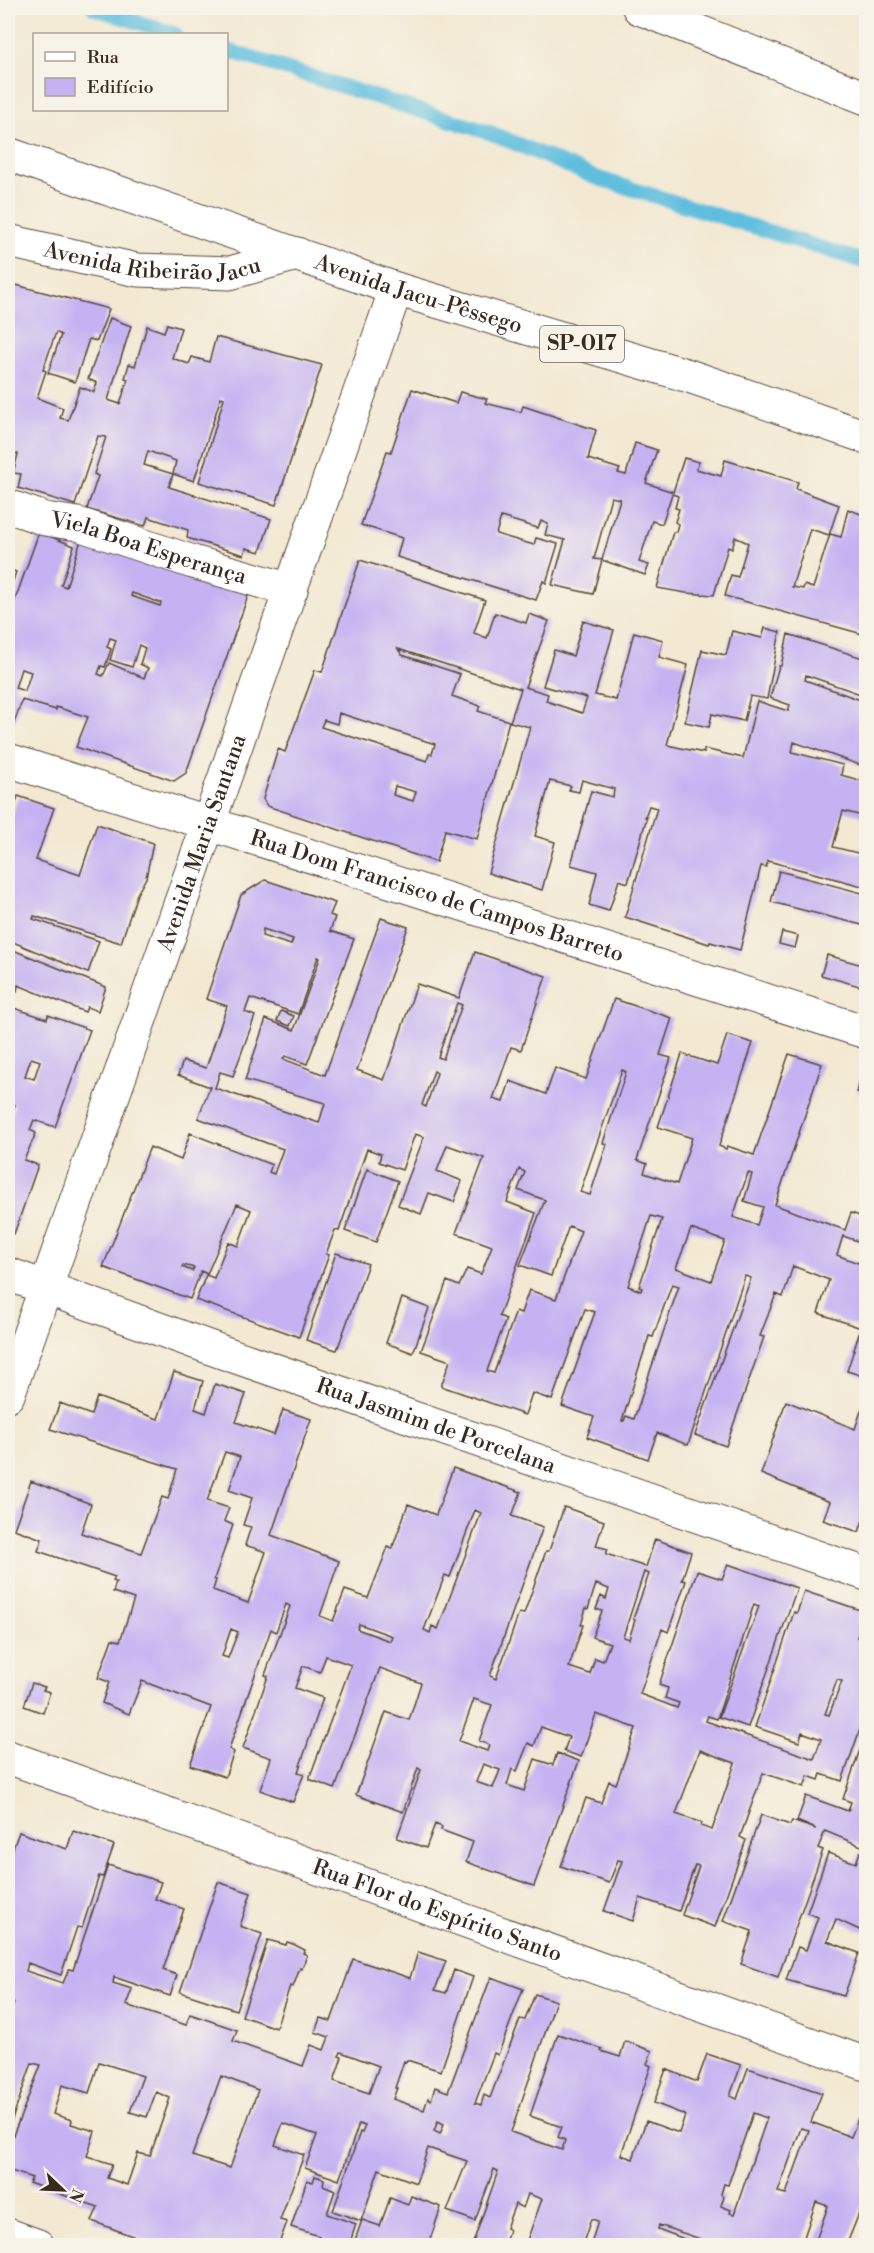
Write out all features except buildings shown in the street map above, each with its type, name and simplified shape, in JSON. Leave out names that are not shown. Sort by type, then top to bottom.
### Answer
[{"type":"main road","points":[[639,8],[867,98]]},
{"type":"main road","name":"Avenida Jacu-Pêssego","points":[[8,154],[396,290],[689,376],[867,437]]},
{"type":"main road","name":"Avenida Ribeirão Jacu","points":[[8,241],[137,270],[230,273],[297,254]]},
{"type":"main road","name":"Avenida Maria Santana","points":[[8,1395],[396,290]]},
{"type":"main road","name":"Viela Boa Esperança","points":[[8,506],[45,519],[78,525],[193,562],[291,590]]},
{"type":"main road","name":"Rua Dom Francisco de Campos Barreto","points":[[8,760],[867,1032]]},
{"type":"main road","name":"Rua Jasmim de Porcelana","points":[[8,1274],[222,1352],[867,1574]]},
{"type":"main road","name":"Rua Flor do Espírito Santo","points":[[8,1757],[867,2064]]},
{"type":"main road","points":[[8,2235],[38,2246]]},
{"type":"waterway","points":[[94,8],[172,33]]},
{"type":"waterway","points":[[228,51],[491,133],[594,177],[866,262]]}]
